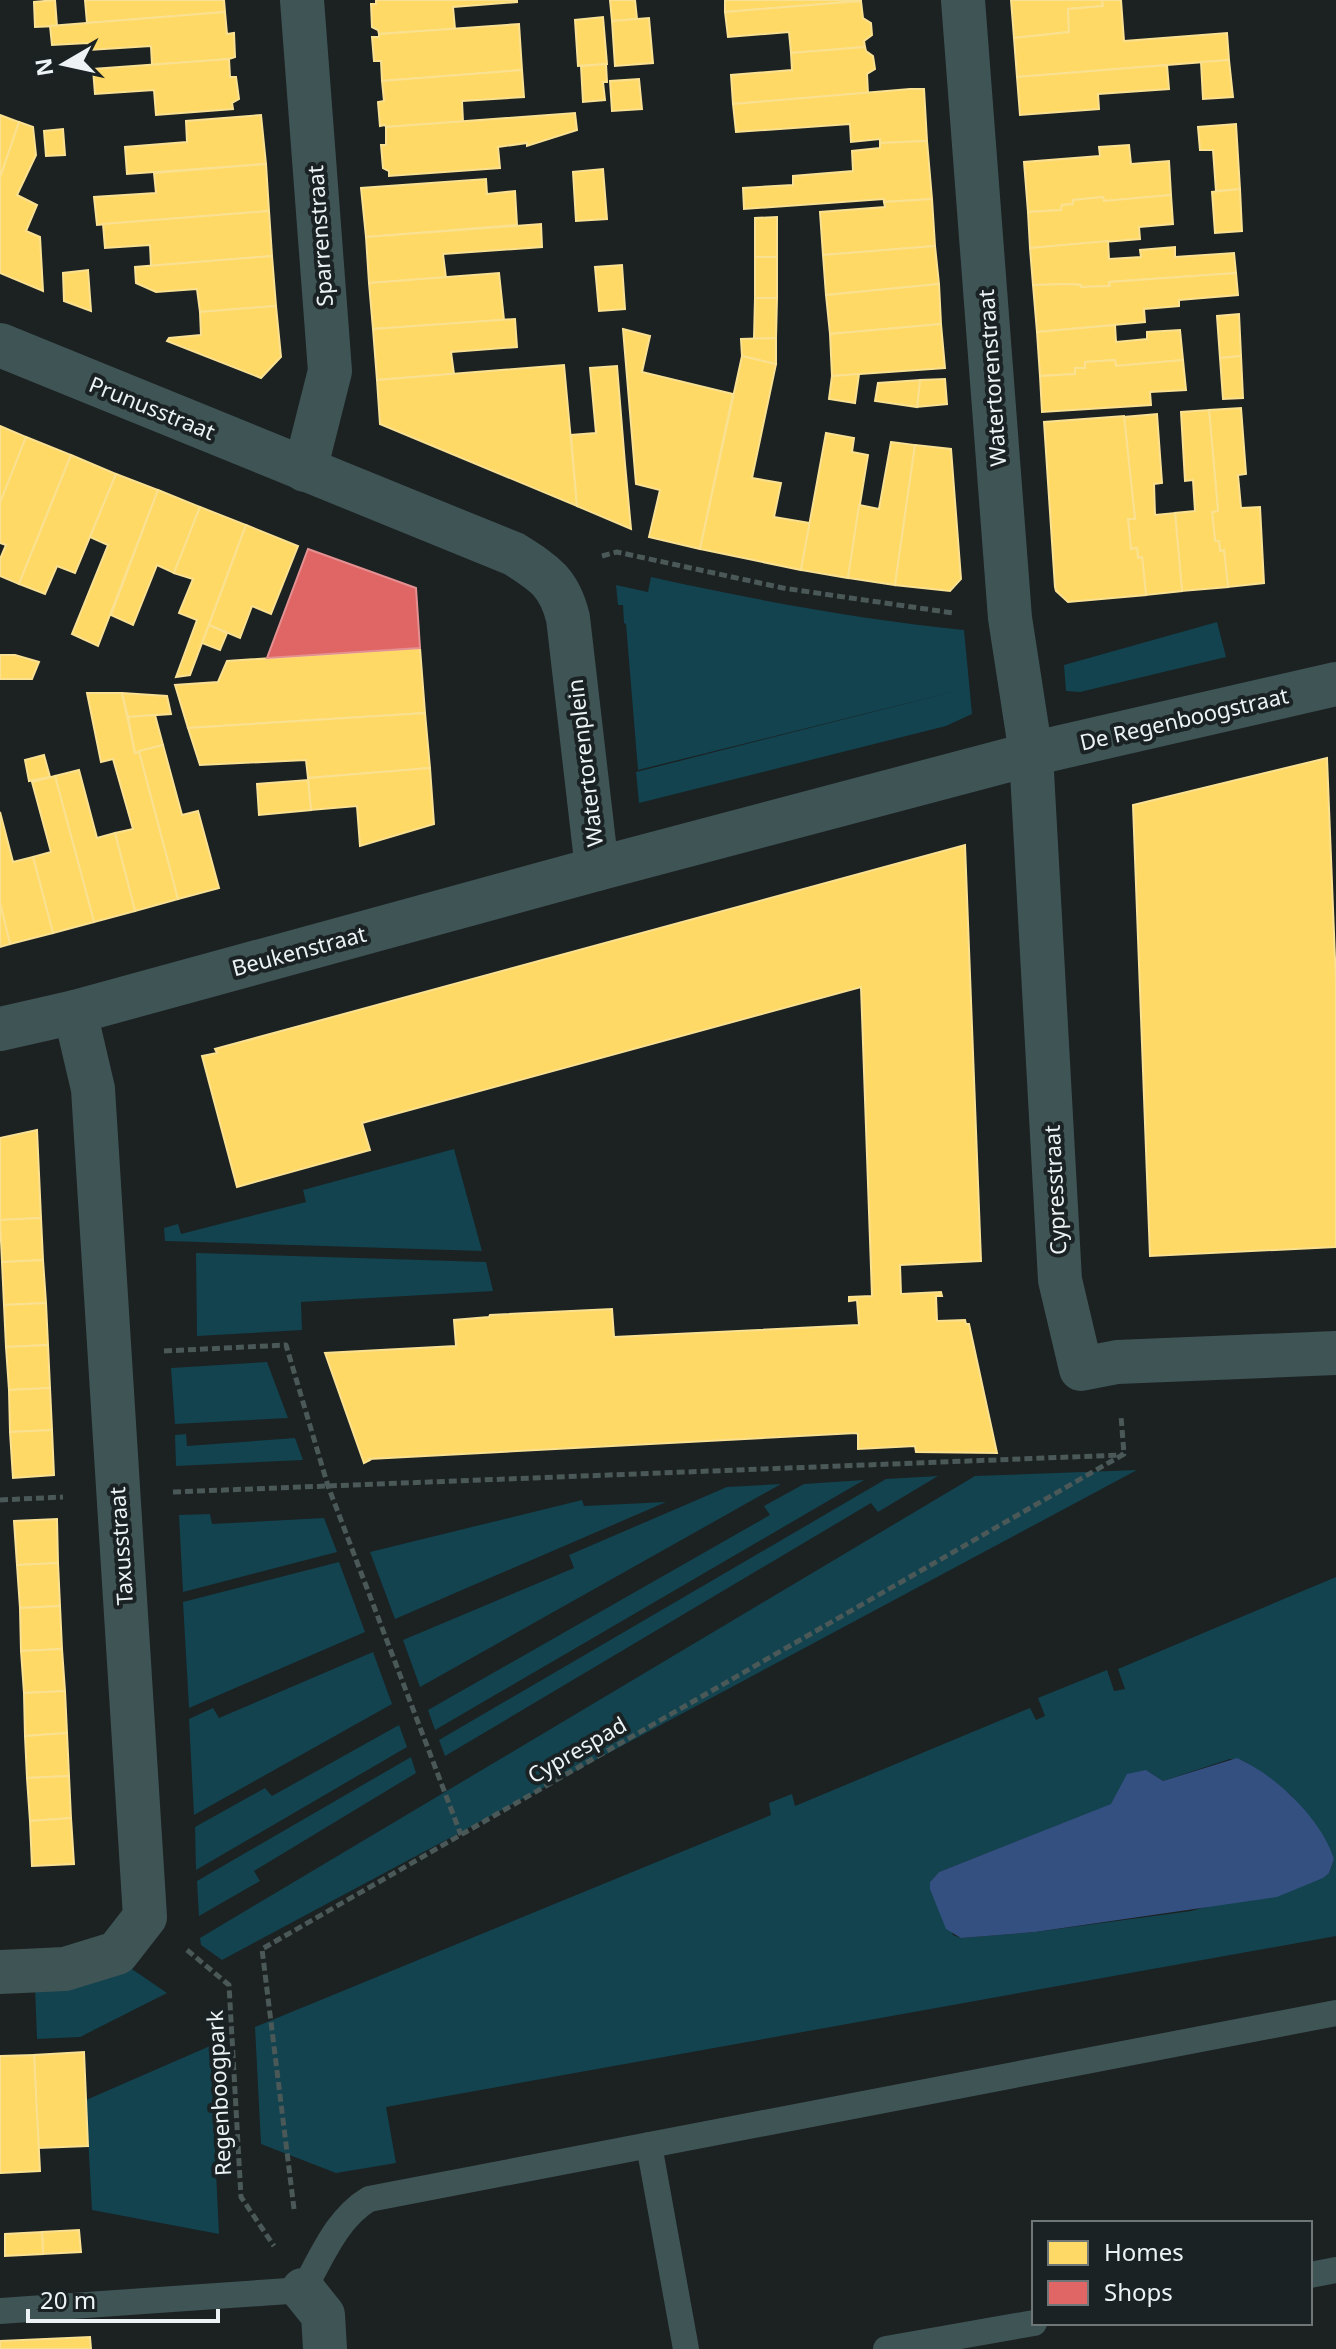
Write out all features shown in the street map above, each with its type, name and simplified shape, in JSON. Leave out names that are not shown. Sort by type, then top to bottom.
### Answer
[{"type":"street","name":"Sparrenstraat","points":[[302,0],[330,371],[305,470]]},
{"type":"street","name":"Watertorenstraat","points":[[963,0],[1010,618],[1031,754]]},
{"type":"street","name":"Prunusstraat","points":[[0,345],[305,470]]},
{"type":"street","name":"Watertorenplein","points":[[305,470],[514,554],[545,573],[562,596],[568,618],[597,869],[1031,754]]},
{"type":"street","name":"De Regenboogstraat","points":[[1031,754],[1336,684]]},
{"type":"street","name":"Cypresstraat","points":[[1031,754],[1060,1280],[1081,1369],[1117,1362],[1336,1353]]},
{"type":"street","name":"Beukenstraat","points":[[0,1029],[75,1012],[597,869]]},
{"type":"street","name":"Taxusstraat","points":[[75,1012],[93,1089],[145,1917]]},
{"type":"street","points":[[0,1972],[65,1969],[117,1953],[145,1917]]},
{"type":"street","points":[[303,2290],[323,2315],[325,2349]]},
{"type":"lane","points":[[0,2311],[303,2290],[342,2222],[353,2209],[369,2199],[1336,2013]]},
{"type":"lane","points":[[649,2145],[686,2349]]},
{"type":"lane","points":[[1312,2275],[1336,2270]]},
{"type":"lane","points":[[886,2349],[1032,2323]]},
{"type":"path","points":[[545,573],[617,552],[783,588],[955,614],[1010,618]]},
{"type":"path","points":[[111,1354],[286,1345],[328,1486],[461,1835]]},
{"type":"path","points":[[118,1494],[1124,1454],[1117,1362]]},
{"type":"path","name":"Cyprespad","points":[[303,2290],[262,1949],[1124,1454]]},
{"type":"path","name":"Regenboogpark","points":[[145,1917],[229,1985],[241,2197],[303,2290]]},
{"type":"shaded area","points":[[651,577],[807,608],[964,630],[972,714],[946,726],[639,803],[636,772],[964,689],[638,770],[626,624],[623,605],[618,605],[616,585],[648,592]]},
{"type":"shaded area","points":[[1217,622],[1226,657],[1080,692],[1066,691],[1064,665]]},
{"type":"shaded area","points":[[454,1149],[482,1251],[165,1241],[164,1228],[178,1224],[181,1234],[306,1202],[303,1190]]},
{"type":"shaded area","points":[[196,1253],[486,1262],[493,1291],[301,1302],[302,1330],[197,1336]]},
{"type":"shaded area","points":[[267,1362],[288,1418],[175,1424],[171,1368]]},
{"type":"shaded area","points":[[186,1434],[187,1446],[295,1438],[303,1460],[176,1466],[175,1435]]},
{"type":"shaded area","points":[[1137,1470],[222,1960],[201,1945],[200,1938],[975,1476]]},
{"type":"shaded area","points":[[938,1476],[878,1512],[871,1503],[445,1756],[439,1740],[886,1479]]},
{"type":"shaded area","points":[[864,1480],[435,1730],[428,1710],[770,1515],[764,1506],[804,1484]]},
{"type":"shaded area","points":[[781,1484],[420,1687],[403,1640],[574,1568],[569,1555],[727,1487]]},
{"type":"shaded area","points":[[582,1500],[584,1506],[666,1502],[395,1619],[370,1552]]},
{"type":"shaded area","points":[[210,1514],[212,1524],[324,1518],[337,1552],[183,1592],[179,1515]]},
{"type":"shaded area","points":[[339,1562],[365,1632],[189,1708],[183,1602]]},
{"type":"shaded area","points":[[1336,1577],[1336,1936],[386,2107],[396,2163],[336,2173],[261,2144],[255,2027],[771,1815],[769,1803],[792,1794],[795,1806],[1030,1708],[1036,1720],[1045,1716],[1038,1698],[1107,1670],[1114,1691],[1125,1689],[1118,1669]],"holes":[[[1230,1759],[1244,1761],[1291,1795],[1334,1859],[1329,1873],[1191,1911],[1035,1932],[961,1938],[953,1935],[930,1882],[939,1872],[1112,1804],[1146,1770],[1163,1781]]]},
{"type":"shaded area","points":[[373,1652],[392,1704],[194,1815],[189,1719],[213,1708],[219,1718]]},
{"type":"shaded area","points":[[399,1725],[407,1747],[196,1870],[195,1827],[265,1788],[272,1796]]},
{"type":"shaded area","points":[[411,1757],[416,1773],[254,1871],[260,1881],[199,1916],[197,1881]]},
{"type":"shaded area","points":[[123,1963],[167,1993],[80,2037],[37,2039],[35,1987]]},
{"type":"shaded area","points":[[210,2046],[219,2234],[92,2210],[86,2100]]},
{"type":"water","points":[[1237,1758],[1282,1787],[1319,1829],[1334,1859],[1329,1873],[1323,1878],[1277,1897],[1035,1932],[961,1938],[946,1929],[930,1889],[930,1882],[939,1872],[1111,1804],[1127,1774],[1146,1770],[1163,1781]]},
{"type":"building: Homes","points":[[55,0],[57,26],[35,27],[34,2]]},
{"type":"building: Homes","points":[[85,0],[224,0],[225,12],[87,23]]},
{"type":"building: Homes","points":[[376,0],[517,2],[453,7],[455,29],[379,34],[372,27],[371,4],[376,4]]},
{"type":"building: Homes","points":[[610,0],[635,0],[637,19],[612,21]]},
{"type":"building: Homes","points":[[725,0],[861,0],[861,1],[725,12]]},
{"type":"building: Homes","points":[[1011,0],[1102,0],[1103,6],[1068,9],[1069,32],[1014,38]]},
{"type":"building: Homes","points":[[1102,0],[1121,0],[1124,41],[1227,33],[1229,60],[1017,77],[1014,38],[1069,32],[1068,9],[1103,6]]},
{"type":"building: Homes","points":[[861,1],[863,18],[871,23],[872,35],[864,41],[865,47],[791,53],[789,32],[728,37],[725,12]]},
{"type":"building: Homes","points":[[225,12],[227,34],[234,33],[235,57],[229,59],[152,65],[151,46],[89,50],[88,43],[52,45],[50,26]]},
{"type":"building: Homes","points":[[603,17],[607,64],[578,66],[575,20]]},
{"type":"building: Homes","points":[[649,18],[653,63],[615,66],[612,21]]},
{"type":"building: Homes","points":[[519,24],[522,70],[382,81],[381,61],[374,61],[372,37],[379,37],[379,34]]},
{"type":"building: Homes","points":[[865,47],[873,56],[875,69],[867,74],[868,93],[733,104],[731,75],[792,70],[791,53]]},
{"type":"building: Homes","points":[[229,59],[230,77],[236,77],[239,99],[232,103],[233,109],[156,115],[154,90],[95,94],[93,69]]},
{"type":"building: Homes","points":[[1229,60],[1233,97],[1203,99],[1201,62]]},
{"type":"building: Homes","points":[[606,64],[607,82],[603,82],[605,100],[583,102],[581,66]]},
{"type":"building: Homes","points":[[1167,65],[1169,89],[1098,94],[1099,109],[1020,115],[1017,77]]},
{"type":"building: Homes","points":[[522,70],[524,97],[462,101],[463,122],[380,126],[378,102],[384,101],[382,81]]},
{"type":"building: Homes","points":[[639,79],[642,109],[612,111],[610,81]]},
{"type":"building: Homes","points":[[924,89],[927,141],[880,143],[880,139],[851,142],[850,124],[736,132],[733,104]]},
{"type":"building: Homes","points":[[575,113],[577,130],[527,146],[527,143],[498,147],[500,168],[389,176],[389,171],[383,168],[381,145],[386,145],[386,127]]},
{"type":"building: Homes","points":[[0,115],[19,122],[0,178]]},
{"type":"building: Homes","points":[[261,115],[266,164],[127,174],[125,147],[187,142],[186,121]]},
{"type":"building: Homes","points":[[19,122],[33,127],[36,155],[17,195],[37,205],[26,231],[40,237],[43,291],[0,273],[0,178]]},
{"type":"building: Homes","points":[[1236,124],[1240,189],[1216,191],[1213,150],[1200,150],[1198,127]]},
{"type":"building: Homes","points":[[63,129],[65,155],[46,156],[44,131]]},
{"type":"building: Homes","points":[[927,141],[932,199],[884,202],[884,199],[744,209],[743,188],[793,185],[793,176],[853,171],[852,151],[880,148],[880,143]]},
{"type":"building: Homes","points":[[1129,145],[1131,164],[1169,161],[1171,195],[1104,201],[1103,197],[1073,200],[1073,204],[1062,205],[1061,210],[1028,212],[1024,162],[1100,156],[1099,147]]},
{"type":"building: Homes","points":[[266,164],[269,211],[97,225],[94,197],[156,193],[154,173]]},
{"type":"building: Homes","points":[[603,169],[607,219],[576,221],[573,172]]},
{"type":"building: Homes","points":[[486,179],[487,194],[515,191],[517,225],[366,237],[361,188]]},
{"type":"building: Homes","points":[[1240,189],[1242,231],[1215,233],[1212,192]]},
{"type":"building: Homes","points":[[1171,195],[1173,224],[1139,227],[1140,239],[1030,248],[1028,212],[1061,210],[1062,205],[1073,204],[1073,200],[1103,197],[1104,201]]},
{"type":"building: Homes","points":[[932,199],[935,246],[823,255],[820,212],[885,207],[884,202]]},
{"type":"building: Homes","points":[[269,211],[272,256],[151,266],[150,245],[105,248],[103,224]]},
{"type":"building: Homes","points":[[777,217],[777,257],[755,257],[755,218]]},
{"type":"building: Homes","points":[[541,224],[542,247],[443,254],[446,278],[369,283],[366,237]]},
{"type":"building: Homes","points":[[1108,241],[1109,259],[1141,257],[1140,250],[1175,247],[1175,257],[1234,253],[1236,273],[1109,282],[1110,286],[1033,285],[1030,248]]},
{"type":"building: Homes","points":[[935,246],[939,284],[826,295],[823,255]]},
{"type":"building: Homes","points":[[272,256],[276,306],[200,312],[197,289],[156,292],[136,283],[135,267]]},
{"type":"building: Homes","points":[[755,257],[777,257],[777,298],[755,298]]},
{"type":"building: Homes","points":[[622,265],[625,309],[599,311],[595,267]]},
{"type":"building: Homes","points":[[88,270],[91,311],[64,301],[63,273]]},
{"type":"building: Homes","points":[[499,273],[504,320],[373,329],[369,283]]},
{"type":"building: Homes","points":[[1236,273],[1238,295],[1179,300],[1179,306],[1144,309],[1145,322],[1037,332],[1033,285],[1110,286],[1109,282]]},
{"type":"building: Homes","points":[[939,284],[941,324],[830,334],[826,295]]},
{"type":"building: Homes","points":[[755,298],[777,298],[776,338],[754,339]]},
{"type":"building: Homes","points":[[276,306],[281,357],[261,378],[167,341],[169,338],[201,335],[200,312]]},
{"type":"building: Homes","points":[[1239,314],[1241,356],[1220,358],[1217,316]]},
{"type":"building: Homes","points":[[515,319],[517,347],[451,352],[454,374],[377,380],[373,329]]},
{"type":"building: Homes","points":[[941,324],[945,368],[832,376],[830,334]]},
{"type":"building: Homes","points":[[1115,325],[1116,342],[1147,339],[1147,332],[1180,330],[1183,360],[1116,366],[1115,360],[1085,362],[1085,368],[1075,368],[1075,374],[1040,376],[1037,332]]},
{"type":"building: Homes","points":[[623,329],[650,336],[642,372],[733,394],[700,549],[649,537],[660,490],[636,484]]},
{"type":"building: Homes","points":[[776,338],[776,364],[742,356],[741,339]]},
{"type":"building: Homes","points":[[742,356],[776,364],[752,478],[781,483],[774,517],[810,523],[801,570],[700,549]]},
{"type":"building: Homes","points":[[1241,356],[1243,398],[1223,399],[1220,358]]},
{"type":"building: Homes","points":[[1115,360],[1116,366],[1183,360],[1186,390],[1150,392],[1151,405],[1042,412],[1040,376],[1075,374],[1075,368],[1085,368],[1085,362]]},
{"type":"building: Homes","points":[[564,365],[577,506],[380,424],[377,380]]},
{"type":"building: Homes","points":[[617,366],[631,529],[577,506],[571,435],[596,433],[590,368]]},
{"type":"building: Homes","points":[[859,374],[855,403],[829,399],[832,376]]},
{"type":"building: Homes","points":[[945,379],[947,404],[917,407],[920,380]]},
{"type":"building: Homes","points":[[920,380],[917,407],[875,401],[878,383]]},
{"type":"building: Homes","points":[[1241,408],[1246,474],[1238,475],[1241,508],[1260,507],[1264,583],[1228,587],[1224,550],[1220,551],[1219,541],[1215,541],[1212,512],[1218,511],[1209,410]]},
{"type":"building: Homes","points":[[1209,410],[1218,511],[1212,512],[1215,541],[1219,541],[1220,551],[1224,550],[1228,587],[1182,591],[1175,513],[1195,511],[1193,480],[1185,481],[1181,412]]},
{"type":"building: Homes","points":[[1157,414],[1162,483],[1154,484],[1155,515],[1175,513],[1182,591],[1146,595],[1142,557],[1138,558],[1137,548],[1131,549],[1128,519],[1135,519],[1124,417]]},
{"type":"building: Homes","points":[[1124,416],[1135,519],[1128,519],[1131,549],[1137,548],[1138,558],[1142,557],[1146,595],[1068,602],[1055,587],[1044,422]]},
{"type":"building: Homes","points":[[0,426],[26,437],[1,501],[0,501]]},
{"type":"building: Homes","points":[[826,433],[854,438],[852,452],[868,455],[848,578],[801,570]]},
{"type":"building: Homes","points":[[26,437],[71,455],[19,584],[0,576],[0,559],[6,545],[0,543],[0,503]]},
{"type":"building: Homes","points":[[891,442],[915,445],[895,585],[848,578],[859,505],[879,509]]},
{"type":"building: Homes","points":[[915,445],[951,449],[961,579],[950,591],[895,585]]},
{"type":"building: Homes","points":[[71,455],[116,474],[75,573],[57,566],[45,594],[19,584]]},
{"type":"building: Homes","points":[[116,474],[158,490],[98,646],[72,634],[108,545],[90,537]]},
{"type":"building: Homes","points":[[158,490],[200,507],[174,573],[157,565],[133,625],[111,615]]},
{"type":"building: Homes","points":[[200,507],[246,525],[190,675],[176,677],[197,620],[179,613],[193,579],[174,573]]},
{"type":"building: Homes","points":[[246,525],[298,546],[271,614],[252,606],[240,638],[209,625]]},
{"type":"building: Homes","points":[[209,625],[227,633],[220,650],[202,643]]},
{"type":"building: Homes","points":[[420,648],[425,713],[188,728],[175,685],[218,682],[227,661]]},
{"type":"building: Homes","points":[[0,655],[15,655],[39,662],[32,679],[0,679]]},
{"type":"building: Homes","points":[[87,693],[122,693],[135,753],[139,751],[178,899],[135,911],[115,833],[133,829],[113,759],[101,762]]},
{"type":"building: Homes","points":[[122,693],[167,696],[171,714],[128,717]]},
{"type":"building: Homes","points":[[425,713],[430,768],[308,778],[306,760],[200,765],[188,728]]},
{"type":"building: Homes","points":[[155,715],[163,745],[135,753],[128,717]]},
{"type":"building: Homes","points":[[163,745],[182,815],[198,811],[219,888],[178,899],[139,751]]},
{"type":"building: Homes","points":[[44,755],[50,777],[29,781],[25,760]]},
{"type":"building: Homes","points":[[1327,758],[1336,984],[1336,1247],[1150,1256],[1133,805]]},
{"type":"building: Homes","points":[[430,768],[434,824],[360,846],[357,806],[311,810],[308,778]]},
{"type":"building: Homes","points":[[79,770],[97,838],[115,833],[135,911],[94,922],[55,776]]},
{"type":"building: Homes","points":[[55,776],[94,922],[53,933],[33,857],[51,852],[32,782]]},
{"type":"building: Homes","points":[[308,780],[311,810],[259,815],[257,784]]},
{"type":"building: Homes","points":[[0,812],[13,862],[33,857],[53,933],[10,944],[0,903]]},
{"type":"building: Homes","points":[[965,845],[981,1261],[900,1265],[901,1294],[941,1292],[942,1296],[936,1296],[937,1321],[965,1320],[969,1324],[997,1453],[916,1452],[915,1446],[858,1449],[856,1433],[369,1459],[364,1463],[325,1353],[456,1346],[454,1320],[490,1315],[612,1309],[614,1337],[859,1325],[857,1300],[849,1301],[849,1297],[872,1296],[861,987],[362,1123],[370,1150],[237,1187],[202,1056],[217,1053],[215,1049]]},
{"type":"building: Homes","points":[[0,903],[10,944],[0,947]]},
{"type":"building: Homes","points":[[37,1130],[41,1218],[0,1220],[0,1138]]},
{"type":"building: Homes","points":[[41,1218],[43,1260],[2,1262],[0,1220]]},
{"type":"building: Homes","points":[[43,1260],[46,1303],[4,1305],[2,1262]]},
{"type":"building: Homes","points":[[46,1303],[48,1345],[6,1347],[4,1305]]},
{"type":"building: Homes","points":[[48,1345],[50,1388],[9,1390],[6,1347]]},
{"type":"building: Homes","points":[[50,1388],[52,1430],[10,1432],[9,1390]]},
{"type":"building: Homes","points":[[52,1430],[54,1475],[13,1478],[10,1432]]},
{"type":"building: Homes","points":[[57,1519],[58,1563],[17,1565],[14,1521]]},
{"type":"building: Homes","points":[[58,1563],[60,1606],[20,1608],[17,1565]]},
{"type":"building: Homes","points":[[60,1606],[62,1649],[21,1651],[20,1608]]},
{"type":"building: Homes","points":[[62,1649],[65,1691],[24,1693],[21,1651]]},
{"type":"building: Homes","points":[[65,1691],[67,1733],[25,1736],[24,1693]]},
{"type":"building: Homes","points":[[67,1733],[69,1776],[27,1778],[25,1736]]},
{"type":"building: Homes","points":[[69,1776],[71,1818],[30,1821],[27,1778]]},
{"type":"building: Homes","points":[[71,1818],[74,1864],[32,1866],[30,1821]]},
{"type":"building: Homes","points":[[84,2052],[88,2146],[38,2148],[34,2055]]},
{"type":"building: Homes","points":[[34,2055],[40,2171],[0,2173],[0,2056]]},
{"type":"building: Homes","points":[[79,2230],[81,2252],[43,2254],[42,2232]]},
{"type":"building: Homes","points":[[42,2232],[43,2254],[5,2256],[5,2234]]},
{"type":"building: Homes","points":[[90,2337],[91,2349],[0,2349],[0,2341]]},
{"type":"building: Shops","points":[[308,549],[416,588],[420,648],[267,658]]}]
